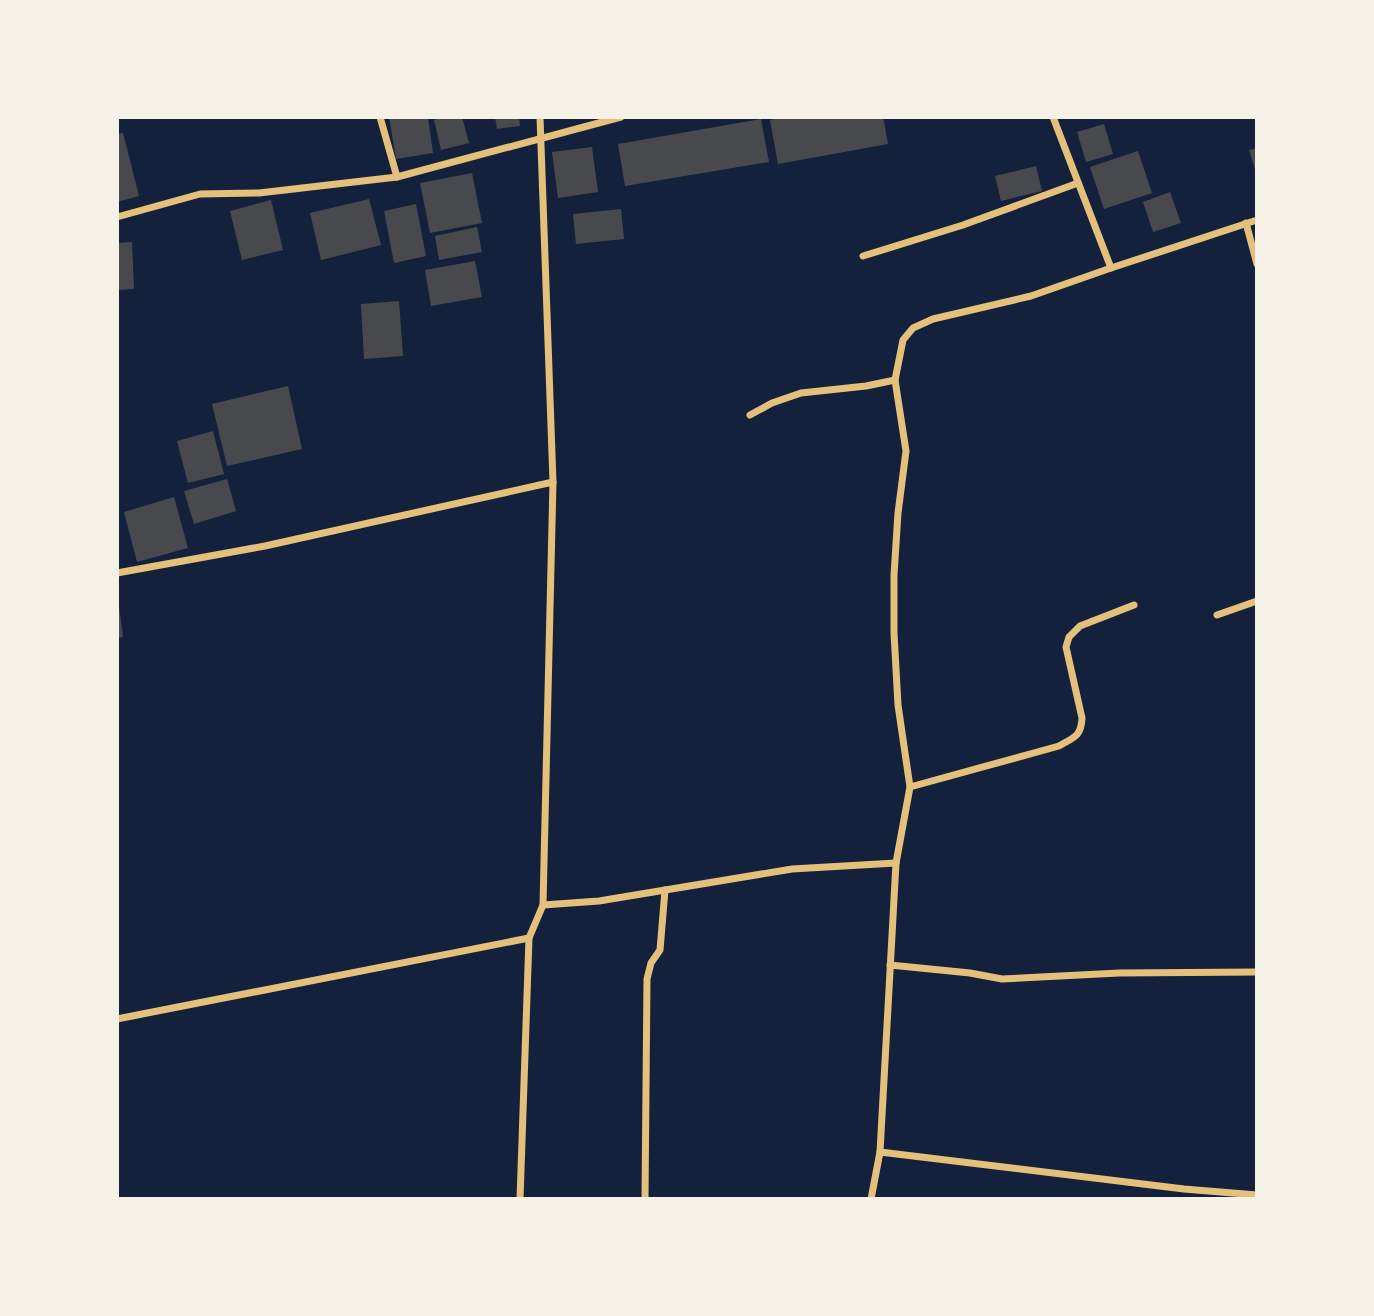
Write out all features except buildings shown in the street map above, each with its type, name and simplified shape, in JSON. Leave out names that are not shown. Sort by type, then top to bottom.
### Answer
[{"type":"street","points":[[380,117],[397,177]]},
{"type":"street","points":[[520,1199],[529,938],[543,905],[553,482],[540,117]]},
{"type":"street","points":[[117,217],[200,194],[259,193],[397,177],[621,117]]},
{"type":"street","points":[[1053,117],[1111,268]]},
{"type":"street","points":[[863,256],[963,225],[1078,183]]},
{"type":"street","points":[[872,1199],[880,1152],[896,863],[909,787],[898,705],[894,633],[898,513],[906,451],[895,380],[903,340],[913,328],[933,319],[1031,296],[1257,220]]},
{"type":"street","points":[[1246,223],[1257,264]]},
{"type":"street","points":[[750,415],[772,403],[801,393],[895,380]]},
{"type":"street","points":[[117,573],[265,546],[553,482]]},
{"type":"street","points":[[1217,615],[1257,601]]},
{"type":"street","points":[[909,787],[1059,746],[1077,736],[1082,718],[1066,647],[1069,637],[1080,626],[1134,605]]},
{"type":"street","points":[[543,905],[599,901],[792,869],[896,863]]},
{"type":"street","points":[[645,1199],[647,979],[660,950],[665,890]]},
{"type":"street","points":[[117,1019],[529,938]]},
{"type":"street","points":[[890,965],[971,973],[1002,979],[1119,973],[1257,972]]},
{"type":"street","points":[[880,1152],[1184,1189],[1257,1195]]},
{"type":"street","points":[[1182,1199],[1184,1189]]}]
